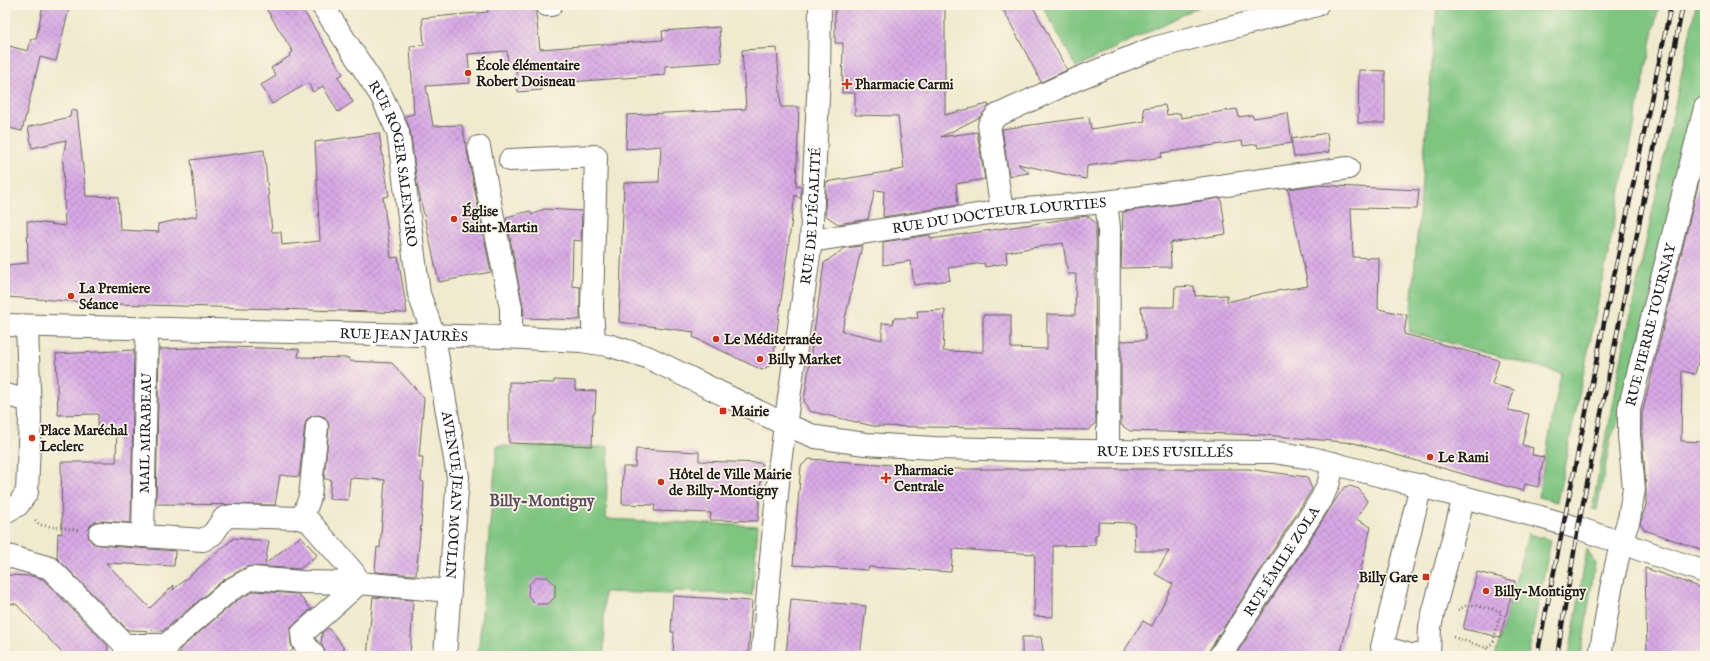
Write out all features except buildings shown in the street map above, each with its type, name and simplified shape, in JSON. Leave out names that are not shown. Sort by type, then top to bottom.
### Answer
[{"type":"street","name":"RUE ROGER SALENGRO","points":[[322,5],[382,97],[398,132],[419,294],[434,336]]},
{"type":"street","name":"RUE DE L'ÉGALITÉ","points":[[762,656],[780,462],[811,241],[820,5]]},
{"type":"street","points":[[1002,211],[989,126],[996,116],[1077,79],[1154,48],[1316,5]]},
{"type":"street","name":"RUE PIERRE TOURNAY","points":[[1600,656],[1611,589],[1621,543],[1629,519],[1634,489],[1629,436],[1629,409],[1705,108]]},
{"type":"street","points":[[479,147],[511,308],[511,337]]},
{"type":"street","points":[[510,160],[596,156],[592,307],[594,343]]},
{"type":"street","points":[[1106,202],[1348,168]]},
{"type":"street","name":"RUE DU DOCTEUR LOURTIES","points":[[811,241],[1002,211],[1106,202],[1108,227],[1108,451]]},
{"type":"street","name":"RUE JEAN JAURÈS","points":[[5,325],[511,337],[594,343],[608,345],[647,357],[786,425]]},
{"type":"street","points":[[5,512],[18,505],[27,492],[30,400],[27,326]]},
{"type":"street","name":"MAIL MIRABEAU","points":[[143,536],[147,329]]},
{"type":"street","name":"AVENUE JEAN MOULIN","points":[[434,336],[458,477],[446,656]]},
{"type":"street","points":[[5,395],[30,400]]},
{"type":"street","name":"RUE DES FUSILLÉS","points":[[786,425],[816,437],[865,444],[934,448],[1273,452],[1312,458],[1540,517],[1705,572]]},
{"type":"street","points":[[302,519],[310,497],[317,427]]},
{"type":"street","name":"RUE ÉMILE ZOLA","points":[[1220,656],[1322,498],[1329,482],[1333,463]]},
{"type":"street","points":[[1421,485],[1382,648],[1411,655],[1428,654],[1430,626],[1464,497]]},
{"type":"street","points":[[100,533],[204,540],[213,534],[224,518],[231,516],[302,519],[309,521],[354,573],[359,583]]},
{"type":"street","points":[[5,555],[50,568],[125,650],[166,650],[230,590],[252,578],[301,582],[359,583],[450,591]]},
{"type":"street","points":[[312,656],[313,654],[303,642],[302,634],[359,583]]},
{"type":"path","points":[[32,517],[40,525],[100,533]]},
{"type":"path","points":[[1430,626],[1470,604],[1501,611],[1493,643],[1487,648]]},
{"type":"green space","points":[[1042,5],[1203,5],[1076,67]]},
{"type":"green space","points":[[1437,5],[1659,5],[1557,502],[1538,497],[1561,373],[1409,332]]},
{"type":"green space","points":[[1696,5],[1705,5],[1705,81],[1620,419],[1611,437],[1597,510],[1592,509],[1616,384]]},
{"type":"green space","points":[[497,446],[608,447],[606,519],[758,526],[752,595],[673,591],[672,594],[604,592],[604,656],[478,656]]},
{"type":"green space","points":[[1528,534],[1551,540],[1528,656],[1495,656]]},
{"type":"green space","points":[[1587,549],[1595,563],[1581,656],[1569,656]]},
{"type":"railway","points":[[1537,656],[1604,323],[1671,5]]},
{"type":"railway","points":[[1557,656],[1578,528],[1683,5]]},
{"type":"place","name":"École élémentaire Robert Doisneau","points":[[468,73]]},
{"type":"place","name":"Pharmacie Carmi","points":[[847,84]]},
{"type":"place","name":"Église Saint-Martin","points":[[454,219]]},
{"type":"place","name":"La Premiere Séance","points":[[71,296]]},
{"type":"place","name":"Le Méditerranée","points":[[716,339]]},
{"type":"place","name":"Billy Market","points":[[760,359]]},
{"type":"place","name":"Mairie","points":[[723,411]]},
{"type":"place","name":"Place Maréchal Leclerc","points":[[32,438]]},
{"type":"place","name":"Le Rami","points":[[1430,457]]},
{"type":"place","name":"Pharmacie Centrale","points":[[886,478]]},
{"type":"place","name":"Hôtel de Ville Mairie de Billy-Montigny","points":[[661,482]]},
{"type":"place","name":"Billy Gare","points":[[1426,577]]},
{"type":"place","name":"Billy-Montigny","points":[[1486,591]]},
{"type":"district","name":"Billy-Montigny","points":[[542,500]]}]
